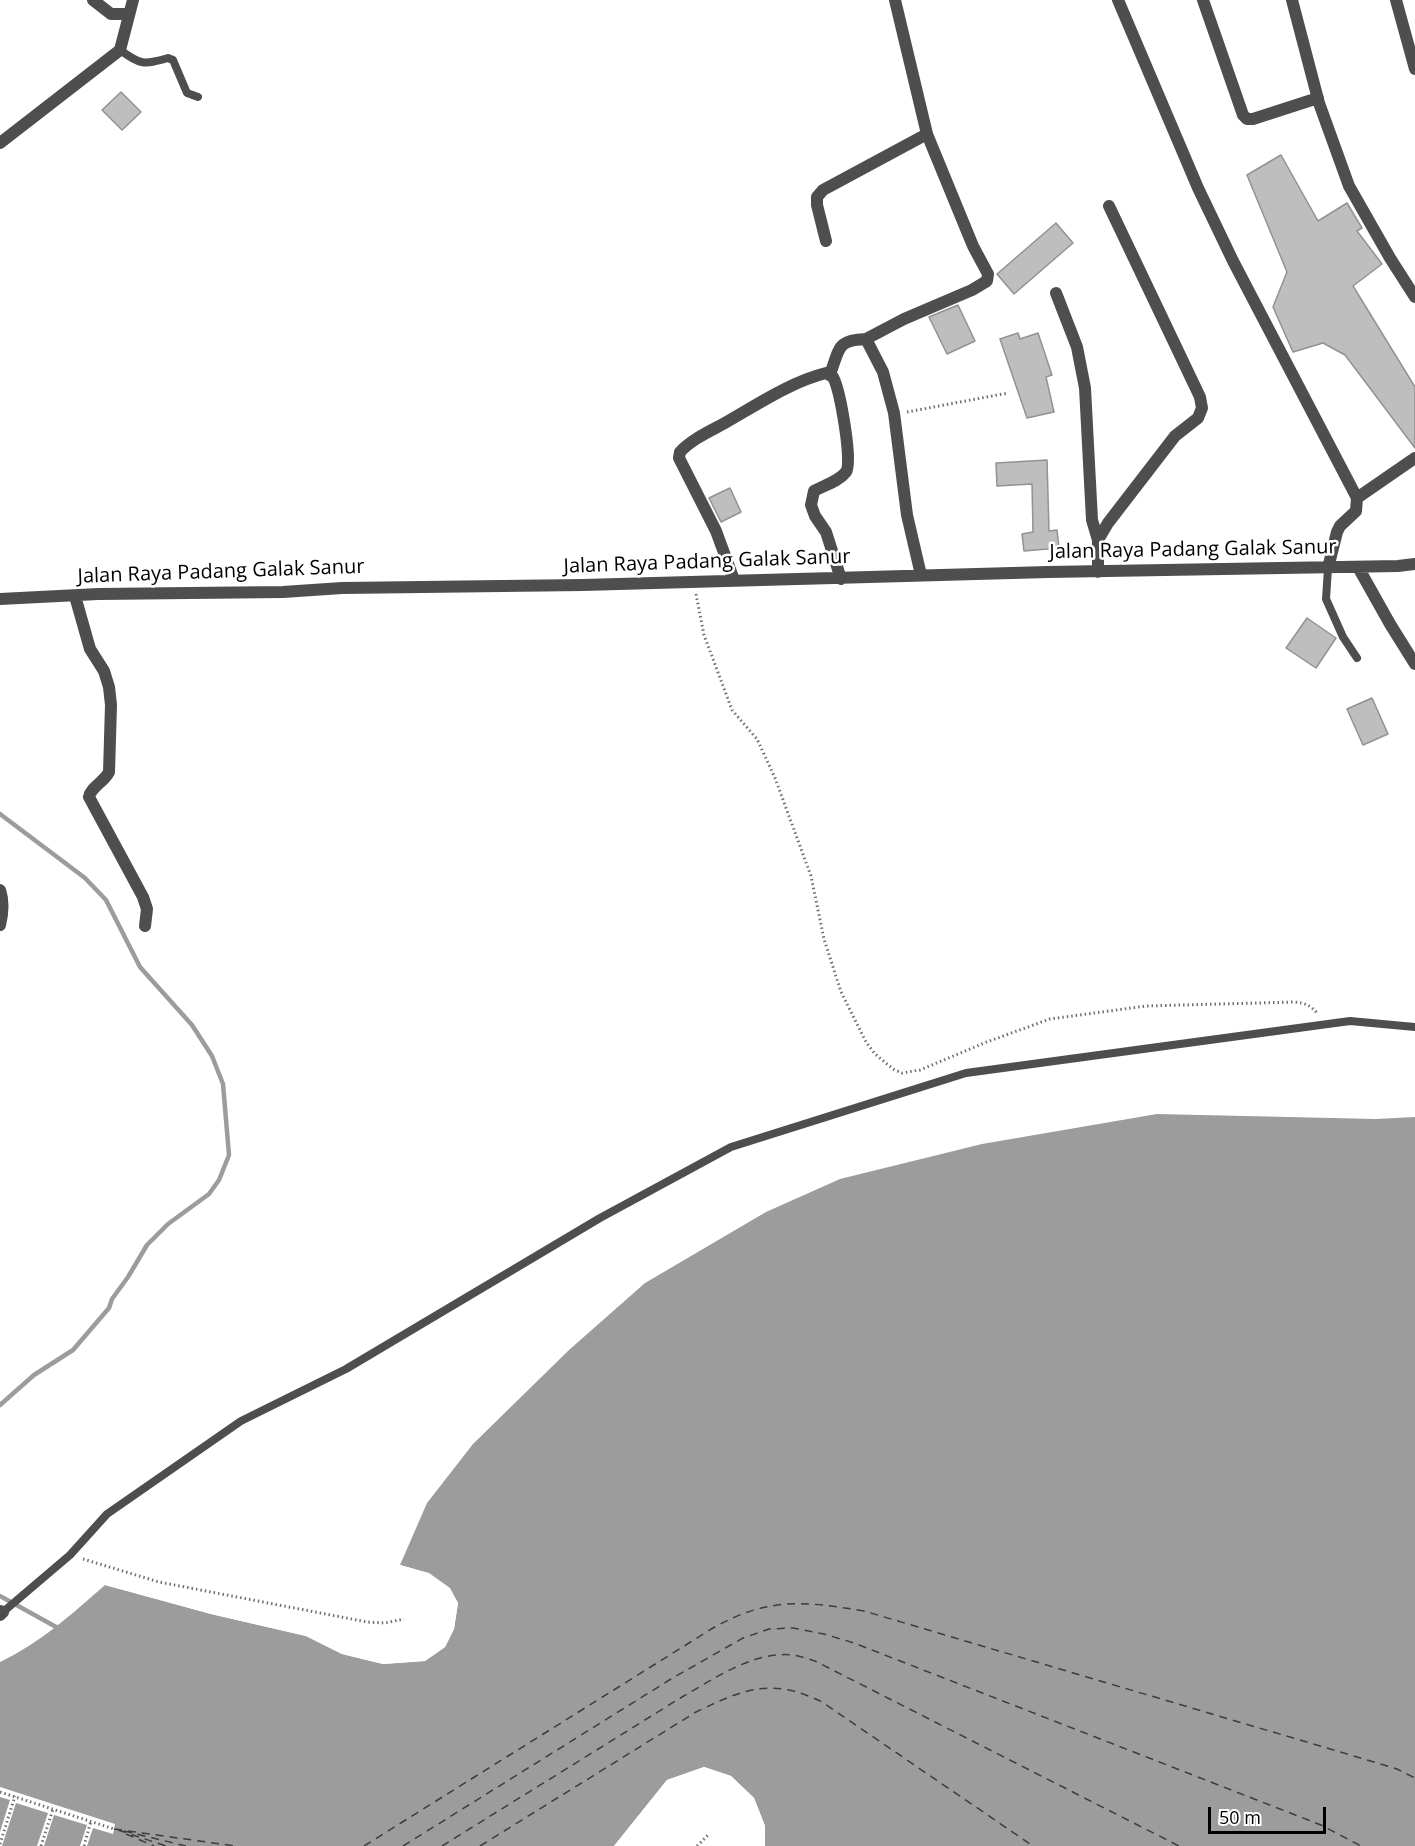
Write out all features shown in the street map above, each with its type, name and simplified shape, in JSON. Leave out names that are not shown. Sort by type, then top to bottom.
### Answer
[{"type":"street","points":[[93,0],[111,14],[129,14]]},
{"type":"street","points":[[0,143],[120,50],[133,0]]},
{"type":"street","points":[[830,374],[842,344],[850,339],[866,339],[987,281],[988,274],[973,246],[927,134],[895,0]]},
{"type":"street","points":[[1118,0],[1198,188],[1233,261],[1357,498],[1356,511],[1336,532],[1328,568]]},
{"type":"street","points":[[1203,0],[1243,115],[1253,119],[1318,98]]},
{"type":"street","points":[[1293,0],[1318,98],[1349,186],[1415,297]]},
{"type":"street","points":[[1396,0],[1415,69]]},
{"type":"street","points":[[826,241],[817,205],[817,197],[823,190],[927,134]]},
{"type":"street","points":[[1098,540],[1136,485],[1175,436],[1198,418],[1203,408],[1200,397],[1109,206]]},
{"type":"street","points":[[1056,293],[1077,347],[1085,388],[1092,520],[1098,540],[1098,572]]},
{"type":"street","points":[[866,339],[883,372],[894,413],[907,515],[921,575]]},
{"type":"street","points":[[830,374],[835,381],[840,399],[848,469],[840,478],[814,491],[811,505],[815,516],[826,532],[841,579]]},
{"type":"street","points":[[734,580],[716,531],[679,458],[680,452],[697,439],[767,399],[816,376],[830,374]]},
{"type":"street","points":[[1357,498],[1415,458]]},
{"type":"street","name":"Jalan Raya Padang Galak Sanur","points":[[0,599],[98,594],[594,585],[1415,564]]},
{"type":"street","points":[[1358,567],[1415,664]]},
{"type":"street","points":[[75,596],[90,649],[104,672],[110,699],[109,772],[104,781],[90,792],[89,797],[143,897],[147,909],[145,926]]},
{"type":"street","points":[[0,890],[3,897],[0,925]]},
{"type":"lane","points":[[120,50],[138,63],[150,63],[168,58],[173,60],[187,93],[198,97]]},
{"type":"lane","points":[[1328,568],[1326,599],[1343,638],[1357,658]]},
{"type":"lane","points":[[3,1611],[70,1555],[108,1514],[241,1421],[346,1369],[600,1218],[731,1146],[966,1073],[1350,1021],[1413,1028]]},
{"type":"path","points":[[894,413],[925,410],[1008,393]]},
{"type":"path","points":[[693,582],[705,635],[732,710],[757,739],[775,778],[811,876],[824,939],[841,992],[866,1042],[875,1054],[893,1069],[902,1073],[920,1070],[984,1042],[1050,1019],[1146,1006],[1305,1003],[1334,1024]]},
{"type":"path","points":[[70,1555],[182,1587],[367,1622],[385,1623],[404,1619]]},
{"type":"path","points":[[0,1791],[114,1829]]},
{"type":"path","points":[[0,1844],[15,1796]]},
{"type":"path","points":[[41,1846],[52,1809]]},
{"type":"path","points":[[84,1846],[91,1821]]},
{"type":"path","points":[[697,1846],[709,1834]]},
{"type":"shaded area","points":[[1157,1114],[1376,1119],[1415,1117],[1415,1846],[765,1846],[765,1826],[754,1798],[731,1776],[704,1767],[667,1780],[614,1846],[0,1846],[0,1662],[42,1637],[105,1585],[211,1614],[306,1636],[342,1654],[383,1664],[425,1661],[445,1647],[454,1629],[458,1603],[447,1587],[434,1577],[400,1565],[427,1503],[473,1444],[569,1350],[645,1283],[766,1212],[840,1179],[982,1144]]},
{"type":"pier","points":[[400,1565],[429,1573],[450,1588],[458,1603],[454,1629],[445,1647],[425,1661],[383,1664],[342,1654],[306,1636],[211,1614],[105,1585],[108,1582],[212,1611],[306,1633],[343,1651],[383,1661],[424,1658],[442,1645],[451,1628],[455,1603],[447,1590],[427,1576],[397,1567]]},
{"type":"pier","points":[[704,1767],[731,1776],[754,1798],[765,1826],[765,1846],[762,1846],[762,1827],[751,1799],[730,1778],[704,1770],[669,1782],[618,1846],[614,1846],[667,1780]]},
{"type":"pier","points":[[0,1787],[115,1824],[113,1834],[93,1828],[87,1846],[80,1846],[87,1825],[54,1815],[44,1846],[37,1846],[48,1813],[16,1803],[2,1846],[0,1846],[0,1832],[10,1800],[0,1797]]},
{"type":"building","points":[[121,92],[141,112],[122,130],[102,110]]},
{"type":"building","points":[[1281,155],[1318,221],[1347,203],[1362,228],[1357,231],[1382,264],[1353,286],[1415,387],[1415,448],[1345,355],[1323,343],[1293,352],[1273,307],[1287,272],[1247,175]]},
{"type":"building","points":[[1056,223],[1073,243],[1014,294],[997,274]]},
{"type":"building","points":[[958,305],[975,341],[947,354],[929,317]]},
{"type":"building","points":[[1018,333],[1020,339],[1038,333],[1052,375],[1046,377],[1054,412],[1027,418],[1000,339]]},
{"type":"building","points":[[1047,460],[1049,531],[1057,530],[1059,548],[1024,551],[1022,534],[1033,532],[1032,484],[997,486],[996,463]]},
{"type":"building","points":[[730,488],[741,512],[721,522],[709,498]]},
{"type":"building","points":[[1307,618],[1336,638],[1316,668],[1286,648]]},
{"type":"building","points":[[1372,698],[1388,734],[1363,745],[1347,709]]},
{"type":"waterway","points":[[0,814],[85,878],[106,900],[140,967],[192,1025],[212,1056],[223,1084],[229,1155],[219,1180],[209,1194],[168,1224],[147,1245],[112,1299],[109,1308],[73,1350],[34,1375],[0,1405]]},
{"type":"waterway","points":[[0,1596],[58,1628]]},
{"type":"ferry route","points":[[364,1846],[713,1628],[751,1611],[787,1604],[823,1605],[864,1611],[1397,1769],[1415,1778]]},
{"type":"ferry route","points":[[403,1846],[671,1679],[743,1638],[769,1629],[793,1628],[854,1643],[1321,1825],[1361,1846]]},
{"type":"ferry route","points":[[442,1846],[707,1682],[748,1662],[777,1655],[795,1655],[815,1661],[1179,1846]]},
{"type":"ferry route","points":[[480,1846],[696,1712],[744,1692],[772,1688],[804,1694],[822,1702],[1033,1846]]},
{"type":"ferry route","points":[[114,1829],[235,1846]]},
{"type":"ferry route","points":[[118,1830],[166,1846]]},
{"type":"ferry route","points":[[124,1831],[186,1846]]},
{"type":"ferry route","points":[[126,1834],[154,1846]]}]
